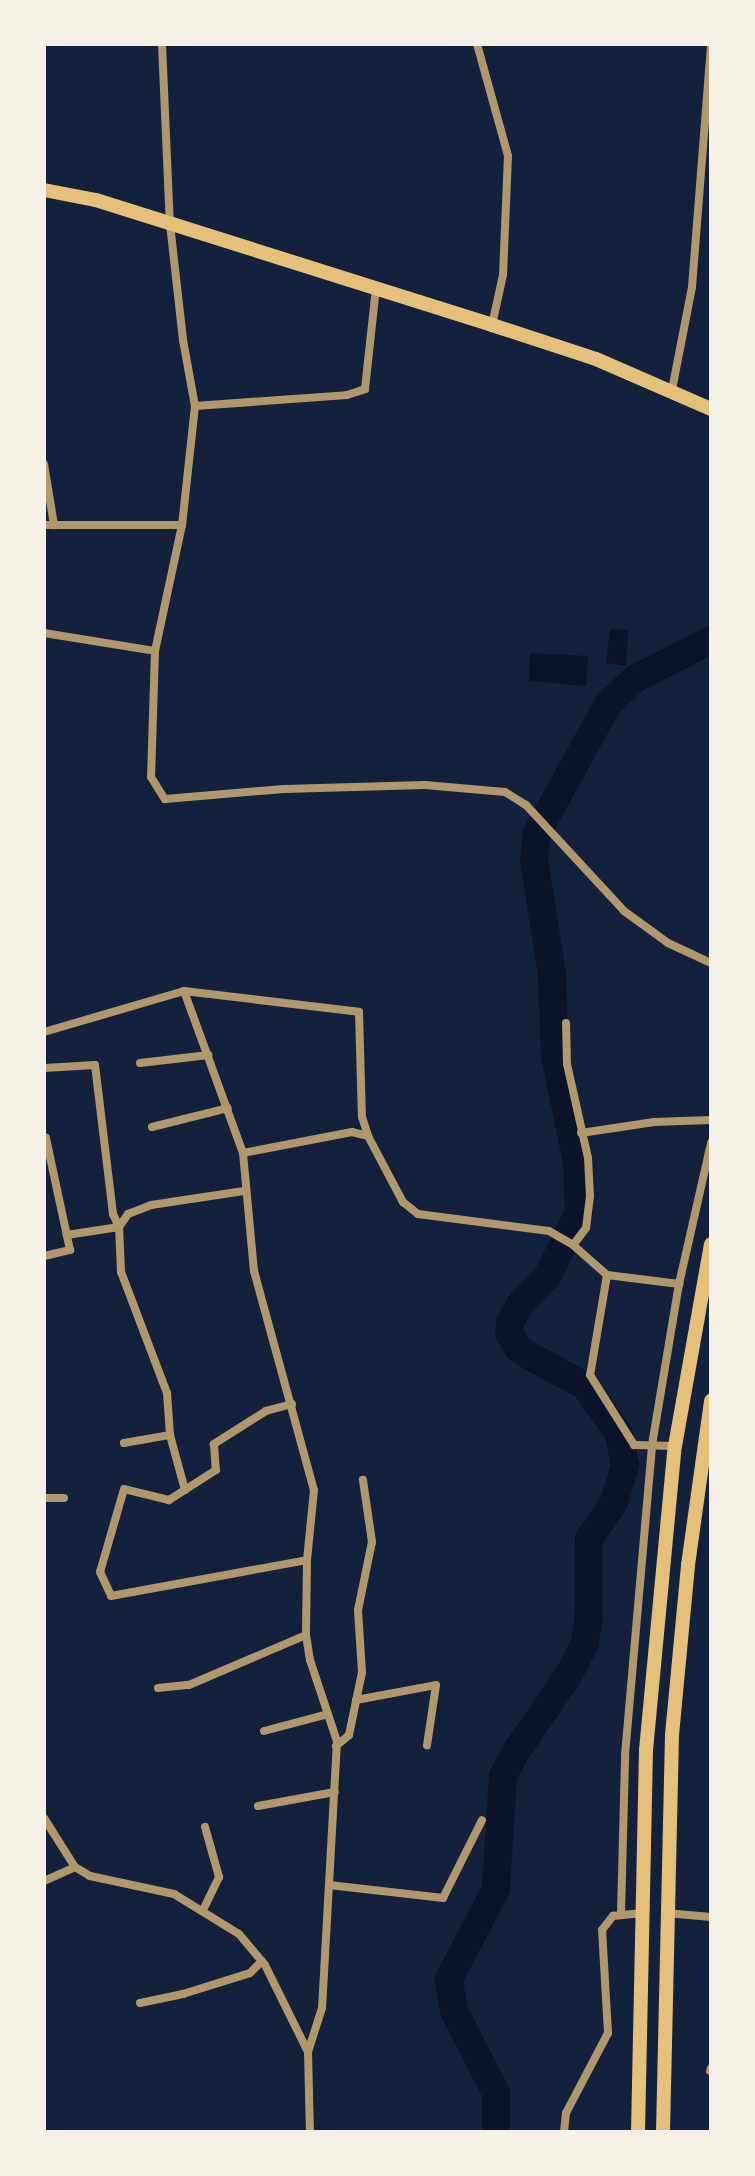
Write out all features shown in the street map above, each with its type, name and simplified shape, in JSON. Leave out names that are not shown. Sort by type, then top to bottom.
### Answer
[{"type":"main road","points":[[44,190],[96,200],[596,359],[711,409]]},
{"type":"main road","points":[[638,2132],[640,1913],[646,1750],[675,1446],[711,1244]]},
{"type":"main road","points":[[663,2132],[665,1913],[672,1735],[688,1565],[711,1401]]},
{"type":"street","points":[[162,44],[170,224],[183,340],[195,406],[182,525],[155,651],[151,777],[165,799],[284,789],[425,785],[505,792],[526,805],[624,911],[668,943],[711,963]]},
{"type":"street","points":[[477,44],[508,156],[503,275],[492,325]]},
{"type":"street","points":[[672,390],[692,287],[711,44]]},
{"type":"street","points":[[195,406],[347,395],[365,389],[376,288]]},
{"type":"street","points":[[44,464],[54,525]]},
{"type":"street","points":[[44,525],[182,525]]},
{"type":"street","points":[[44,633],[155,651]]},
{"type":"street","points":[[44,1032],[184,991],[359,1012],[362,1117],[368,1136],[403,1202],[418,1214],[549,1231],[573,1245],[607,1275],[679,1284]]},
{"type":"street","points":[[184,991],[243,1153],[244,1191],[254,1271],[314,1490],[307,1560],[306,1635],[310,1660],[336,1746],[322,2008],[308,2052],[310,2132]]},
{"type":"street","points":[[566,1023],[567,1064],[588,1158],[590,1196],[586,1228],[573,1245]]},
{"type":"street","points":[[140,1063],[209,1055]]},
{"type":"street","points":[[44,1068],[95,1065],[113,1214],[119,1227],[121,1272],[167,1393],[170,1435],[185,1490]]},
{"type":"street","points":[[152,1127],[228,1108]]},
{"type":"street","points":[[581,1133],[654,1122],[711,1120]]},
{"type":"street","points":[[243,1153],[352,1132],[368,1136]]},
{"type":"street","points":[[44,1256],[70,1250],[46,1138]]},
{"type":"street","points":[[621,1913],[625,1755],[652,1445],[679,1284],[711,1143]]},
{"type":"street","points":[[67,1235],[119,1227],[128,1214],[151,1205],[244,1191]]},
{"type":"street","points":[[607,1275],[590,1375],[634,1445],[675,1446]]},
{"type":"street","points":[[292,1404],[266,1411],[214,1444],[216,1470],[169,1500],[124,1489],[100,1572],[111,1596],[307,1560]]},
{"type":"street","points":[[124,1443],[170,1435]]},
{"type":"street","points":[[336,1746],[349,1735],[362,1672],[358,1610],[372,1542],[363,1480]]},
{"type":"street","points":[[44,1498],[64,1498]]},
{"type":"street","points":[[158,1688],[189,1685],[306,1635]]},
{"type":"street","points":[[356,1700],[436,1685],[427,1745]]},
{"type":"street","points":[[264,1731],[328,1714]]},
{"type":"street","points":[[258,1806],[335,1792]]},
{"type":"street","points":[[44,1818],[75,1867],[90,1876],[174,1894],[239,1934],[262,1961],[308,2052]]},
{"type":"street","points":[[329,1885],[443,1898],[482,1820]]},
{"type":"street","points":[[203,1910],[219,1877],[205,1827]]},
{"type":"street","points":[[44,1881],[75,1867]]},
{"type":"street","points":[[564,2132],[566,2113],[608,2033],[602,1930],[613,1916],[640,1913]]},
{"type":"street","points":[[665,1913],[711,1917]]},
{"type":"street","points":[[140,2003],[183,1994],[250,1973],[262,1961]]},
{"type":"water","points":[[610,629],[628,630],[626,666],[606,663]]},
{"type":"water","points":[[530,653],[588,656],[586,686],[529,681]]},
{"type":"waterway","points":[[496,2132],[496,2093],[454,2011],[449,1979],[496,1889],[503,1776],[517,1750],[568,1676],[585,1643],[589,1615],[589,1539],[614,1502],[625,1465],[619,1434],[585,1386],[518,1348],[509,1333],[510,1322],[521,1303],[547,1277],[579,1212],[577,1162],[555,1057],[552,974],[534,860],[537,833],[608,704],[635,679],[711,640]]}]
